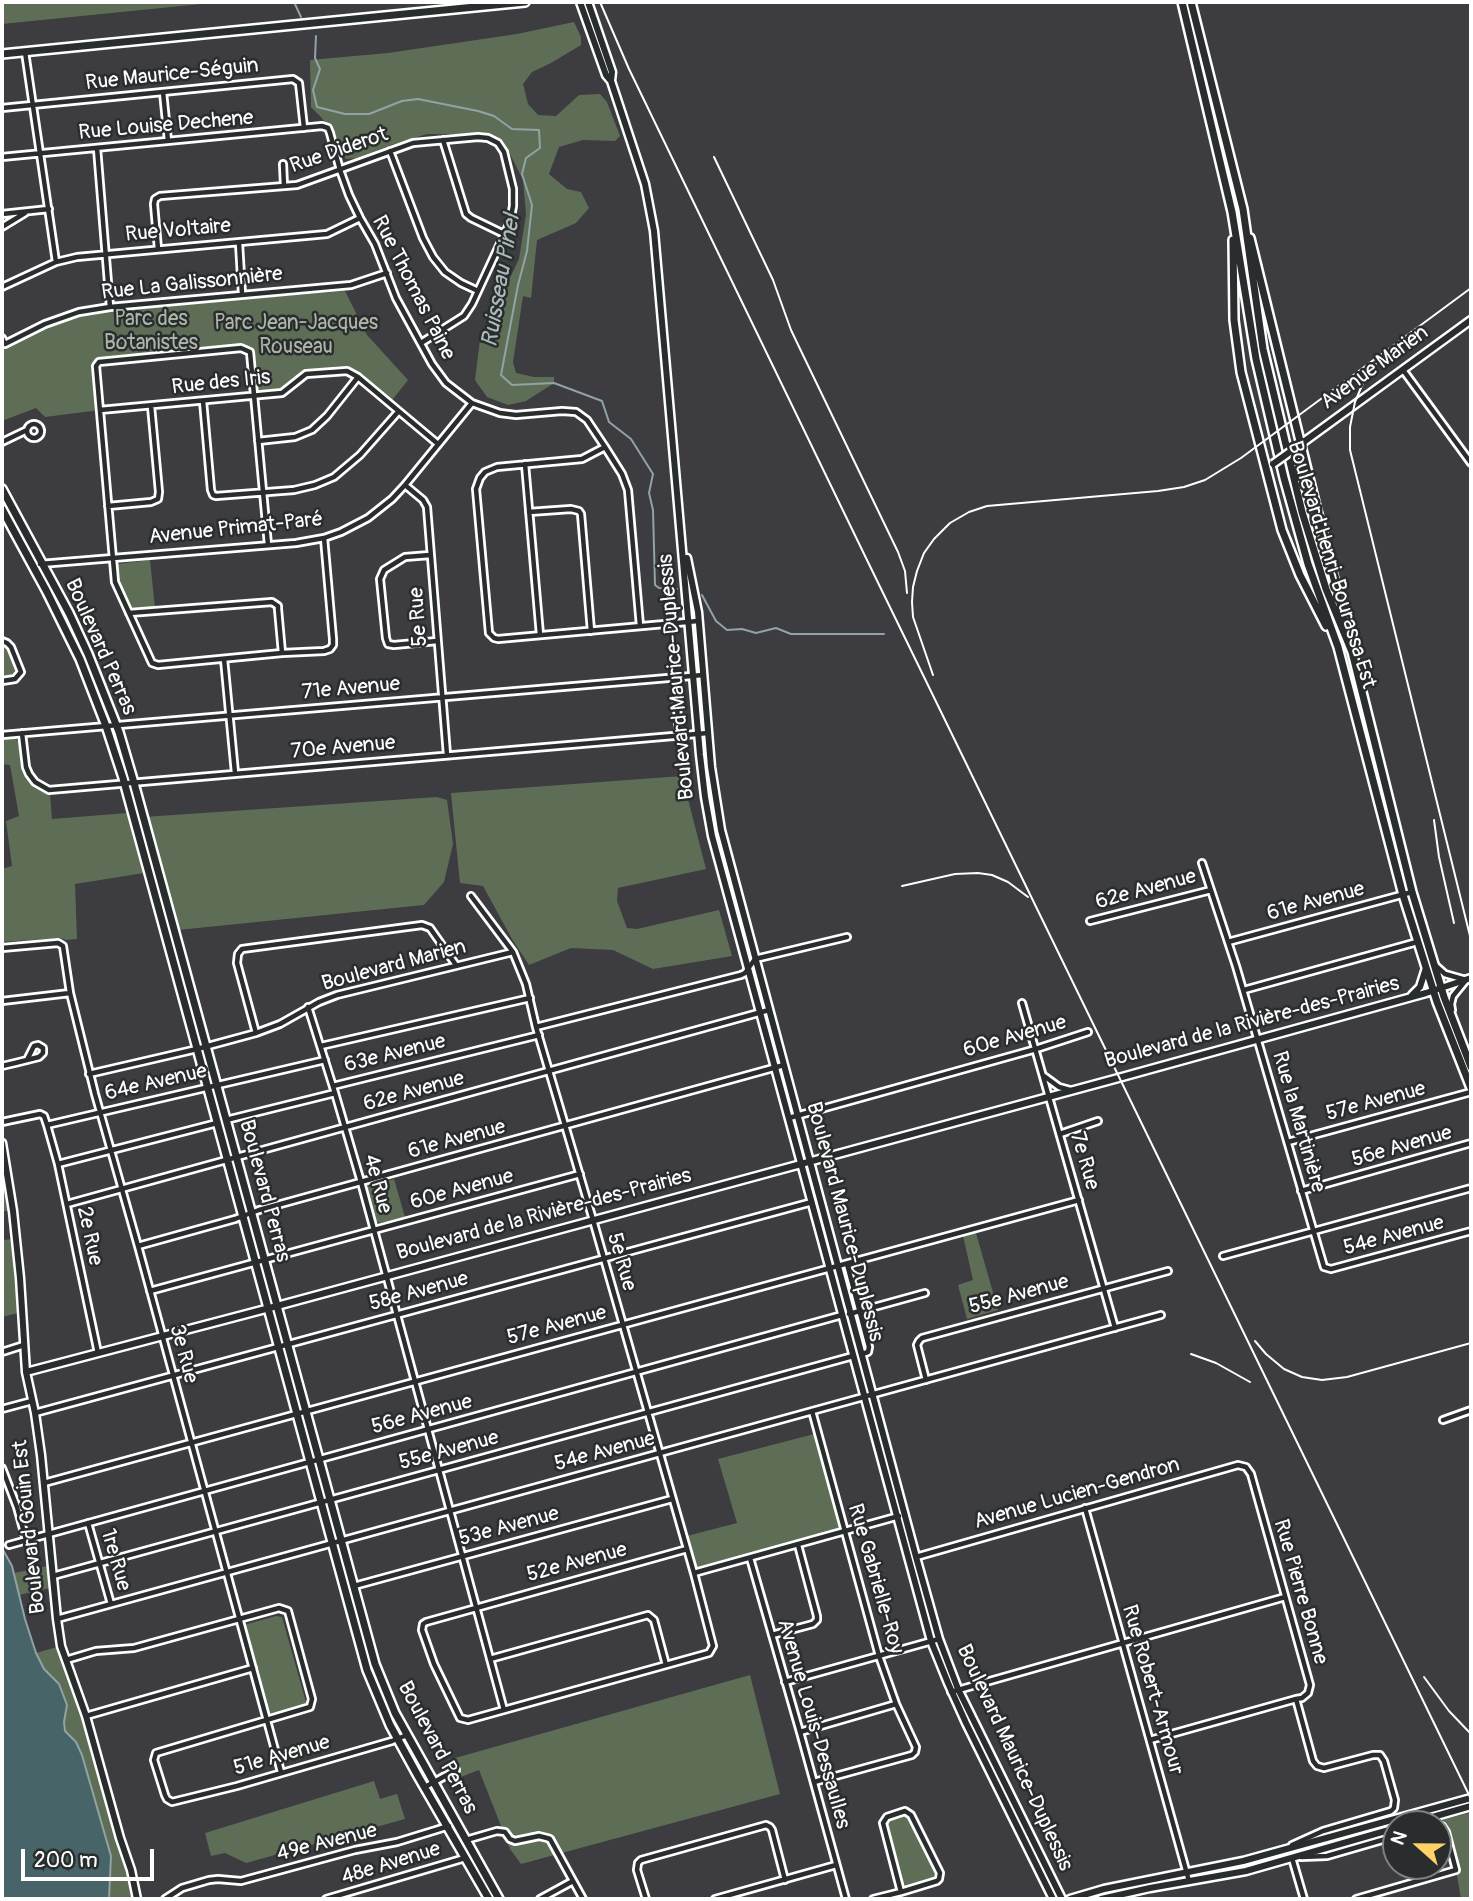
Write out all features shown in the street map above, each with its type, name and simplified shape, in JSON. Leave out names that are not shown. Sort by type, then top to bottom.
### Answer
[{"type":"main road","points":[[2,54],[525,2]]},
{"type":"main road","name":"Boulevard Henri-Bourassa Est","points":[[1182,2],[1232,212],[1256,359],[1284,478],[1308,565],[1338,647],[1418,942],[1430,964]]},
{"type":"main road","name":"Boulevard Henri-Bourassa Est","points":[[1191,2],[1243,209],[1263,349],[1302,512],[1326,589],[1352,652],[1430,964],[1471,1090]]},
{"type":"main road","points":[[1243,209],[1352,652]]},
{"type":"main road","points":[[1232,212],[1237,351],[1269,466],[1277,514],[1290,553],[1338,647]]},
{"type":"main road","name":"Boulevard Perras","points":[[2,489],[85,647],[116,725],[375,1664],[395,1713],[499,1899]]},
{"type":"main road","name":"Boulevard Perras","points":[[2,509],[80,659],[125,784],[367,1670],[383,1711],[489,1899]]},
{"type":"main road","name":"Boulevard Henri-Bourassa Est","points":[[1438,989],[1471,1067]]},
{"type":"street","name":"Boulevard Maurice-Duplessis","points":[[580,2],[606,75],[611,81],[652,215],[698,734],[709,818],[775,1068],[805,1162],[935,1640],[955,1691],[1053,1899]]},
{"type":"street","name":"Boulevard Maurice-Duplessis","points":[[588,2],[612,72],[611,81]]},
{"type":"street","points":[[25,52],[56,262]]},
{"type":"street","name":"Rue Maurice-Séguin","points":[[2,108],[293,79],[299,83],[304,128]]},
{"type":"street","points":[[163,92],[168,141]]},
{"type":"street","name":"Rue Louise Dechene","points":[[2,158],[322,126],[330,132]]},
{"type":"street","name":"Rue Thomas Paine","points":[[330,132],[340,170],[360,218],[375,244],[396,298],[432,364],[446,383],[472,403],[491,411],[509,414],[576,412],[587,420],[622,474],[628,490],[640,626]]},
{"type":"street","name":"Rue Diderot","points":[[158,249],[154,204],[157,197],[297,185],[413,143],[478,137],[498,143],[504,152],[513,190],[512,212],[505,234]]},
{"type":"street","points":[[421,343],[464,316],[505,234],[466,214],[443,140]]},
{"type":"street","points":[[97,148],[110,307]]},
{"type":"street","points":[[390,151],[423,238],[433,257],[445,272],[478,291]]},
{"type":"street","points":[[283,164],[284,186]]},
{"type":"street","points":[[2,214],[49,209]]},
{"type":"street","points":[[2,227],[26,212]]},
{"type":"street","name":"Rue Voltaire","points":[[2,287],[56,262],[76,257],[327,234],[360,218]]},
{"type":"street","points":[[239,242],[242,294]]},
{"type":"street","name":"Rue La Galissonnière","points":[[2,338],[5,344],[45,324],[79,312],[351,285],[387,273]]},
{"type":"street","name":"Avenue Marien","points":[[1269,466],[1471,320]]},
{"type":"street","points":[[268,545],[250,352],[241,348],[99,362],[96,366],[115,582],[151,662],[155,665],[330,649],[333,645],[324,538]]},
{"type":"street","points":[[1403,370],[1471,463]]},
{"type":"street","name":"Rue des Iris","points":[[100,410],[282,393],[306,374],[347,371],[358,377]]},
{"type":"street","points":[[258,441],[295,437],[312,430],[327,416],[358,377],[438,444]]},
{"type":"street","points":[[203,401],[211,493],[216,496],[295,490],[334,477],[360,456],[398,412]]},
{"type":"street","name":"Avenue Primat-Paré","points":[[33,565],[324,538],[369,518],[405,485],[472,403]]},
{"type":"street","points":[[108,506],[158,499],[151,406]]},
{"type":"street","points":[[2,442],[27,430]]},
{"type":"street","points":[[605,447],[582,460],[497,467],[482,475],[476,489],[487,629],[491,636],[498,639],[698,621]]},
{"type":"street","points":[[525,464],[540,635]]},
{"type":"street","name":"5e Rue","points":[[405,485],[426,505],[447,755]]},
{"type":"street","points":[[529,512],[572,509],[581,514],[591,631]]},
{"type":"street","name":"Boulevard Maurice-Duplessis","points":[[681,529],[698,621],[718,816],[798,1115],[812,1202],[834,1267]]},
{"type":"street","points":[[430,555],[405,557],[384,570],[380,579],[388,644],[437,641]]},
{"type":"street","points":[[129,613],[272,602],[278,606],[282,653]]},
{"type":"street","points":[[2,642],[9,644],[21,669],[17,678],[2,681]]},
{"type":"street","points":[[224,659],[235,773]]},
{"type":"street","name":"71e Avenue","points":[[2,735],[703,675]]},
{"type":"street","points":[[675,677],[679,736]]},
{"type":"street","name":"70e Avenue","points":[[22,733],[29,774],[41,787],[49,790],[708,733]]},
{"type":"street","points":[[709,818],[718,816]]},
{"type":"street","name":"Rue la Martinière","points":[[1202,863],[1244,990],[1322,1264],[1326,1269]]},
{"type":"street","name":"62e Avenue","points":[[1090,921],[1211,890]]},
{"type":"street","name":"61e Avenue","points":[[1228,942],[1412,892]]},
{"type":"street","name":"5e Rue","points":[[471,896],[513,952],[530,998],[536,1027],[713,1643],[713,1649],[709,1653],[666,1665]]},
{"type":"street","points":[[256,1033],[237,963],[242,949],[422,925],[430,928],[456,965]]},
{"type":"street","points":[[536,1027],[745,974],[755,959],[847,937]]},
{"type":"street","points":[[1244,990],[1418,942]]},
{"type":"street","name":"3e Rue","points":[[2,948],[62,944],[64,949],[70,993],[89,1074],[281,1772]]},
{"type":"street","name":"Boulevard Marien","points":[[89,1074],[256,1033],[337,995],[513,952]]},
{"type":"street","points":[[1407,999],[1420,987],[1430,964],[1445,974],[1469,979]]},
{"type":"street","points":[[1455,1028],[1451,1004],[1453,996],[1469,979]]},
{"type":"street","name":"Boulevard de la Rivière-des-Prairies","points":[[26,1372],[278,1307],[1407,999],[1469,979]]},
{"type":"street","points":[[2,1001],[70,993]]},
{"type":"street","points":[[321,1046],[530,998]]},
{"type":"street","name":"7e Rue","points":[[1022,1003],[1115,1328]]},
{"type":"street","points":[[308,1007],[333,1086]]},
{"type":"street","name":"62e Avenue","points":[[67,1204],[769,1010]]},
{"type":"street","name":"60e Avenue","points":[[789,1118],[1088,1032]]},
{"type":"street","name":"63e Avenue","points":[[226,1120],[335,1093],[333,1086],[539,1035]]},
{"type":"street","points":[[2,1066],[27,1060]]},
{"type":"street","name":"64e Avenue","points":[[2,1122],[40,1114],[44,1115],[47,1125],[325,1060]]},
{"type":"street","name":"61e Avenue","points":[[138,1246],[784,1065]]},
{"type":"street","points":[[1043,1075],[1059,1087],[1071,1090]]},
{"type":"street","name":"57e Avenue","points":[[1288,1142],[1471,1090]]},
{"type":"street","name":"4e Rue","points":[[335,1093],[504,1710]]},
{"type":"street","points":[[1060,1133],[1098,1121]]},
{"type":"street","points":[[58,1164],[217,1123]]},
{"type":"street","name":"2e Rue","points":[[47,1125],[67,1204],[98,1353]]},
{"type":"street","name":"Boulevard Gouin Est","points":[[2,1143],[13,1211],[26,1372],[35,1413],[44,1483],[57,1619],[66,1660],[86,1716],[137,1899]]},
{"type":"street","name":"56e Avenue","points":[[1301,1191],[1471,1143]]},
{"type":"street","name":"60e Avenue","points":[[150,1291],[580,1174]]},
{"type":"street","points":[[1223,1256],[1471,1188]]},
{"type":"street","name":"57e Avenue","points":[[44,1483],[1079,1200]]},
{"type":"street","name":"58e Avenue","points":[[35,1413],[812,1202]]},
{"type":"street","name":"54e Avenue","points":[[1326,1269],[1471,1231]]},
{"type":"street","points":[[848,1264],[869,1347],[868,1352],[857,1355]]},
{"type":"street","name":"55e Avenue","points":[[926,1380],[917,1345],[920,1339],[1168,1271]]},
{"type":"street","name":"56e Avenue","points":[[9,1545],[925,1293]]},
{"type":"street","name":"54e Avenue","points":[[57,1619],[1161,1315]]},
{"type":"street","points":[[2,1352],[24,1345]]},
{"type":"street","name":"55e Avenue","points":[[53,1576],[857,1355]]},
{"type":"street","points":[[2,1409],[33,1401]]},
{"type":"street","points":[[1443,1420],[1471,1410]]},
{"type":"street","name":"Rue Gabrielle-Roy","points":[[811,1411],[879,1657],[896,1704],[916,1747],[915,1752],[814,1782]]},
{"type":"street","name":"Avenue Lucien-Gendron","points":[[916,1557],[1238,1465],[1246,1466]]},
{"type":"street","name":"Rue Pierre Bonne","points":[[1246,1466],[1251,1474],[1310,1685],[1308,1693],[1303,1698],[1296,1699]]},
{"type":"street","points":[[2,1468],[26,1540]]},
{"type":"street","name":"53e Avenue","points":[[354,1586],[672,1499]]},
{"type":"street","name":"Rue Robert-Armour","points":[[1085,1508],[1189,1881]]},
{"type":"street","points":[[694,1573],[901,1516]]},
{"type":"street","name":"Boulevard Maurice-Duplessis","points":[[901,1516],[916,1557],[935,1640]]},
{"type":"street","name":"1re Rue","points":[[88,1523],[111,1604]]},
{"type":"street","points":[[772,1635],[813,1624],[817,1620],[798,1545]]},
{"type":"street","name":"52e Avenue","points":[[504,1710],[466,1720],[460,1718],[437,1673],[422,1630],[423,1624],[687,1549]]},
{"type":"street","name":"Avenue Louis-Dessaulles","points":[[750,1558],[846,1899]]},
{"type":"street","points":[[955,1691],[1285,1597]]},
{"type":"street","points":[[66,1660],[96,1651],[134,1648],[284,1608],[290,1614],[312,1704],[307,1709],[267,1721]]},
{"type":"street","points":[[490,1658],[648,1615],[653,1620],[666,1665],[504,1710]]},
{"type":"street","points":[[785,1682],[935,1640]]},
{"type":"street","points":[[86,1716],[253,1668]]},
{"type":"street","name":"Boulevard Maurice-Duplessis","points":[[955,1691],[1062,1899]]},
{"type":"street","points":[[1150,1740],[1296,1699],[1313,1761],[1320,1768],[1380,1755],[1395,1800],[1394,1808],[1323,1831],[1279,1852]]},
{"type":"street","points":[[800,1732],[896,1704]]},
{"type":"street","name":"51e Avenue","points":[[267,1721],[156,1753],[153,1760],[167,1799],[177,1802],[407,1735]]},
{"type":"street","points":[[425,1787],[456,1770]]},
{"type":"street","points":[[1070,1899],[1104,1889],[1244,1861],[1471,1798]]},
{"type":"street","points":[[1452,1811],[1471,1806]]},
{"type":"street","points":[[873,1899],[901,1892],[937,1881],[940,1876],[911,1815],[905,1811],[887,1817],[883,1824],[901,1892]]},
{"type":"street","name":"49e Avenue","points":[[165,1899],[181,1888],[209,1880],[241,1881],[355,1850],[397,1842],[448,1827],[456,1822]]},
{"type":"street","points":[[646,1899],[637,1866],[641,1860],[766,1825],[772,1830],[785,1880]]},
{"type":"street","name":"48e Avenue","points":[[466,1840],[498,1831],[505,1832],[515,1841],[539,1836],[550,1839],[573,1881]]},
{"type":"street","points":[[1101,1899],[1246,1871],[1382,1832]]},
{"type":"street","points":[[1294,1857],[1327,1856],[1382,1840]]},
{"type":"street","points":[[1452,1853],[1457,1870],[1452,1872]]},
{"type":"street","points":[[1294,1857],[1304,1899]]},
{"type":"street","name":"48e Avenue","points":[[327,1899],[465,1858]]},
{"type":"street","points":[[1244,1861],[1246,1871]]},
{"type":"street","points":[[715,1899],[836,1865]]},
{"type":"street","points":[[1359,1899],[1374,1897],[1426,1880]]},
{"type":"street","points":[[540,1899],[573,1881],[583,1899]]},
{"type":"green space","points":[[2,2],[221,2],[2,24]]},
{"type":"green space","points":[[574,22],[581,37],[581,45],[532,72],[523,84],[528,104],[538,115],[556,116],[579,95],[600,94],[607,102],[620,136],[615,141],[583,140],[559,147],[549,174],[567,189],[581,192],[589,208],[576,223],[537,240],[531,298],[523,296],[513,362],[516,373],[554,377],[554,383],[526,401],[508,405],[487,397],[475,380],[480,340],[519,259],[526,214],[523,180],[505,144],[490,135],[427,134],[357,158],[346,159],[338,150],[330,128],[311,107],[310,60],[388,53],[517,34]]},
{"type":"green space","points":[[345,291],[367,335],[408,380],[389,404],[347,371],[300,377],[282,393],[254,397],[251,353],[247,350],[103,360],[96,367],[100,410],[45,417],[36,408],[2,421],[2,347],[5,349],[45,327],[76,315],[108,310]]},
{"type":"green space","points":[[150,560],[155,608],[131,609],[119,581],[118,564]]},
{"type":"green space","points":[[2,645],[8,649],[17,669],[18,674],[13,678],[2,679]]},
{"type":"green space","points":[[14,737],[19,742],[21,765],[26,778],[35,787],[50,794],[52,819],[127,813],[144,873],[75,884],[77,939],[2,942],[2,869],[12,866],[6,821],[19,816],[10,765],[2,764],[2,739]]},
{"type":"green space","points":[[682,776],[706,869],[618,888],[617,901],[627,928],[637,929],[719,910],[732,956],[653,969],[613,950],[571,948],[529,965],[483,886],[460,883],[451,793]]},
{"type":"green space","points":[[437,797],[447,800],[453,844],[444,882],[424,905],[178,930],[144,817]]},
{"type":"green space","points":[[2,1143],[13,1211],[2,1211]]},
{"type":"green space","points":[[394,1179],[405,1217],[380,1223],[376,1221],[367,1187]]},
{"type":"green space","points":[[976,1233],[998,1310],[967,1319],[958,1285],[973,1280],[963,1236]]},
{"type":"green space","points":[[15,1239],[22,1312],[2,1317],[2,1240]]},
{"type":"green space","points":[[818,1433],[844,1531],[694,1573],[683,1537],[737,1523],[718,1459]]},
{"type":"green space","points":[[52,1565],[54,1587],[19,1595],[14,1573]]},
{"type":"green space","points":[[276,1616],[282,1617],[306,1702],[305,1707],[269,1716],[244,1625]]},
{"type":"green space","points":[[61,1646],[86,1716],[137,1899],[109,1899],[111,1856],[76,1742],[65,1731],[67,1705],[59,1684],[44,1669],[36,1653]]},
{"type":"green space","points":[[750,1675],[780,1794],[521,1864],[510,1849],[479,1770],[458,1778],[448,1760]]},
{"type":"green space","points":[[374,1781],[380,1799],[397,1794],[405,1819],[246,1863],[225,1853],[211,1856],[205,1833]]},
{"type":"green space","points":[[1469,1813],[1471,1818],[1471,1899],[1461,1899],[1452,1855],[1452,1817]]},
{"type":"green space","points":[[909,1817],[938,1876],[907,1888],[903,1886],[887,1824],[890,1820]]},
{"type":"water","points":[[2,1548],[12,1566],[36,1653],[44,1669],[59,1684],[67,1705],[65,1731],[76,1742],[82,1755],[111,1856],[109,1899],[2,1899]]},
{"type":"waterway","name":"Ruisseau Pinel","points":[[294,2],[301,17]]},
{"type":"waterway","name":"Ruisseau Pinel","points":[[316,36],[315,58],[320,69],[313,90],[317,107],[345,114],[369,114],[402,101],[418,99],[494,116],[512,129],[539,130],[540,148],[526,158],[522,174],[532,205],[527,251],[501,375],[512,385],[554,383],[602,401],[609,422],[631,439],[653,474],[649,493],[653,510],[655,585],[659,588],[677,589]]},
{"type":"waterway","name":"Ruisseau Pinel","points":[[702,595],[716,621],[727,630],[742,629],[756,633],[776,628],[791,634],[884,634]]},
{"type":"railway","points":[[600,2],[629,69],[866,558],[1471,1799]]},
{"type":"railway","points":[[714,157],[773,280],[791,330],[898,552],[905,571],[907,593]]},
{"type":"railway","points":[[933,675],[913,617],[913,587],[924,553],[950,523],[987,506],[1158,491],[1205,480],[1241,458],[1471,288]]},
{"type":"railway","points":[[1376,364],[1363,383],[1355,402],[1350,427],[1350,450],[1471,940]]},
{"type":"railway","points":[[1434,820],[1439,857],[1454,923]]},
{"type":"railway","points":[[902,886],[955,874],[978,873],[992,875],[1008,882],[1028,897]]},
{"type":"railway","points":[[1255,1341],[1284,1369],[1302,1377],[1322,1380],[1347,1377],[1471,1343]]},
{"type":"railway","points":[[1191,1354],[1216,1363],[1250,1382]]},
{"type":"railway","points":[[1424,1677],[1449,1711],[1471,1734]]},
{"type":"park label","name":"Parc des Botanistes","points":[[151,332]]},
{"type":"park label","name":"Parc Jean-Jacques Rouseau","points":[[296,336]]}]
